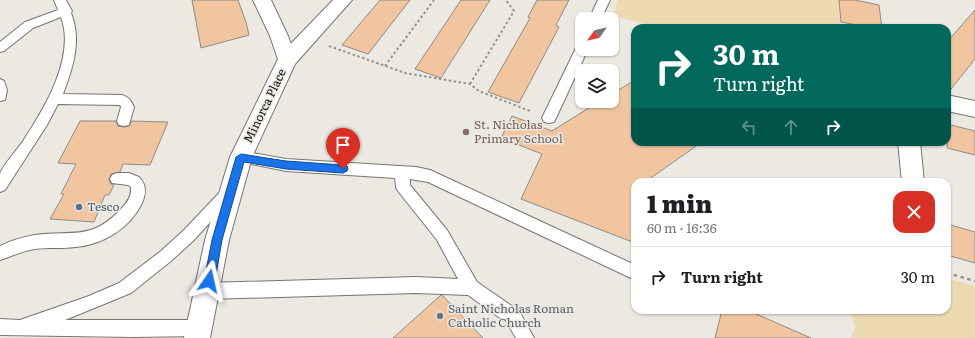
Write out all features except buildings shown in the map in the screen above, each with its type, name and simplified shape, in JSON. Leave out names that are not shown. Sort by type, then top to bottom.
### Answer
[{"type":"street","points":[[262,0],[279,36],[288,60]]},
{"type":"street","name":"Minorca Place","points":[[198,333],[217,240],[241,157],[271,92],[288,60],[306,38],[343,0]]},
{"type":"street","points":[[951,104],[975,109]]},
{"type":"street","points":[[909,146],[913,178]]},
{"type":"lane","points":[[599,12],[604,0]]},
{"type":"lane","points":[[0,48],[29,26],[63,6],[70,36],[70,48],[66,74],[55,99],[0,186]]},
{"type":"lane","points":[[549,118],[578,56]]},
{"type":"lane","points":[[0,84],[0,96]]},
{"type":"lane","points":[[55,99],[122,100],[128,107],[124,121]]},
{"type":"lane","points":[[241,157],[286,165],[416,173],[430,176],[631,271]]},
{"type":"lane","points":[[402,172],[403,187],[442,235],[471,287],[513,317],[526,338]]},
{"type":"lane","points":[[0,253],[27,243],[39,241],[81,240],[105,232],[116,224],[130,210],[138,194],[138,187],[134,181],[129,179],[117,179]]},
{"type":"lane","points":[[20,328],[90,303],[125,288],[166,256],[189,235],[232,189]]},
{"type":"lane","points":[[207,291],[416,285],[471,287]]},
{"type":"lane","points":[[0,327],[198,333]]},
{"type":"lane","points":[[20,328],[37,338]]},
{"type":"path","points":[[385,66],[434,0]]},
{"type":"path","points":[[470,84],[514,11],[506,0]]},
{"type":"path","points":[[306,38],[405,73],[470,84],[479,91],[549,118]]},
{"type":"path","points":[[951,274],[975,281]]},
{"type":"shaded area","points":[[618,0],[839,0],[841,24],[646,24],[619,17],[619,12],[614,12]]},
{"type":"shaded area","points":[[951,279],[975,286],[975,338],[851,338],[855,327],[851,314],[951,314]]},
{"type":"place","name":"St. Nicholas Primary School","points":[[466,132]]},
{"type":"place","name":"Tesco","points":[[79,207]]},
{"type":"place","name":"Saint Nicholas Roman Catholic Church","points":[[440,316]]},
{"type":"route","points":[[209,281],[217,240],[241,157],[286,165],[343,169]]}]
